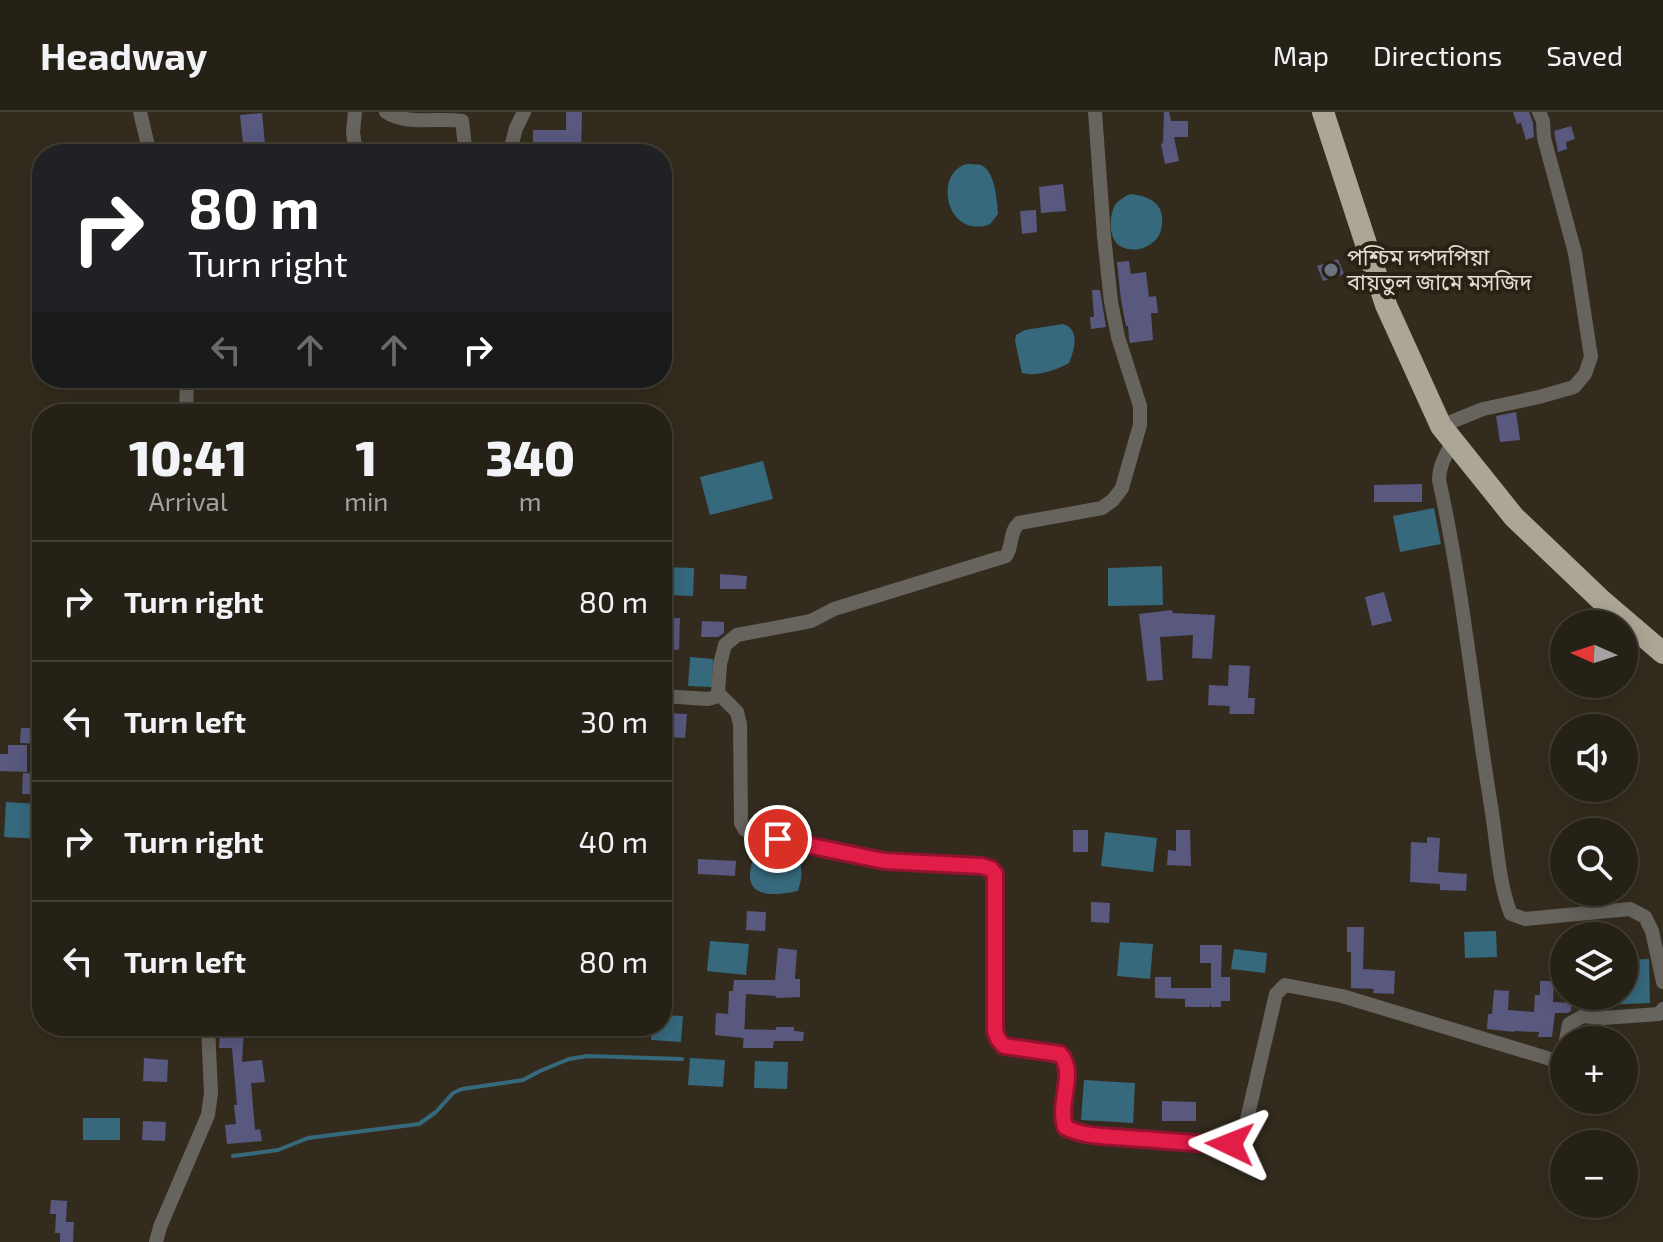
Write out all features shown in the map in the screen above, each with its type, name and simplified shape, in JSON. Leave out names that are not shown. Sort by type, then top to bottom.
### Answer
[{"type":"highway","points":[[1323,112],[1386,305],[1447,434],[1514,517],[1600,599],[1663,653]]},
{"type":"street","points":[[140,112],[148,144]]},
{"type":"street","points":[[355,112],[355,144]]},
{"type":"street","points":[[386,112],[393,117],[417,120],[462,121],[465,144]]},
{"type":"street","points":[[512,144],[524,112]]},
{"type":"street","points":[[672,697],[715,697],[725,645],[737,635],[811,621],[834,609],[1006,556],[1015,526],[1019,523],[1102,508],[1122,488],[1140,425],[1140,406],[1118,337],[1111,302],[1095,112]]},
{"type":"street","points":[[1539,112],[1575,253],[1591,357],[1585,374],[1574,387],[1483,409],[1447,434],[1439,480],[1453,543],[1481,748],[1505,899],[1511,914],[1525,919],[1630,909],[1645,917],[1652,931],[1663,982]]},
{"type":"street","points":[[718,693],[737,712],[740,724],[741,823],[745,830],[884,861],[991,869],[995,874],[995,1031],[1004,1046],[1060,1054],[1065,1059],[1067,1078],[1061,1116],[1065,1127],[1075,1132],[1230,1144],[1245,1128],[1276,994],[1285,985],[1342,996],[1550,1059]]},
{"type":"street","points":[[1569,1026],[1583,1016],[1603,1018],[1659,1014],[1663,1009]]},
{"type":"street","points":[[156,1242],[208,1115],[211,1093],[208,1036]]},
{"type":"water","points":[[967,164],[986,168],[992,179],[998,214],[988,225],[973,226],[962,222],[950,206],[948,185],[951,176]]},
{"type":"water","points":[[1130,194],[1156,203],[1162,214],[1161,230],[1155,241],[1132,250],[1120,246],[1113,238],[1111,221],[1115,205]]},
{"type":"water","points":[[1063,324],[1074,335],[1069,363],[1046,372],[1022,373],[1016,335],[1025,330]]},
{"type":"water","points":[[763,461],[773,499],[710,515],[700,477]]},
{"type":"water","points":[[1434,508],[1441,544],[1400,552],[1393,516]]},
{"type":"water","points":[[1162,566],[1163,605],[1108,606],[1108,568]]},
{"type":"water","points":[[672,567],[694,568],[693,596],[672,595]]},
{"type":"water","points":[[690,657],[713,659],[712,687],[688,686]]},
{"type":"water","points":[[6,802],[32,803],[32,838],[4,837]]},
{"type":"water","points":[[1105,832],[1157,838],[1153,872],[1101,866]]},
{"type":"water","points":[[784,847],[795,855],[801,865],[798,891],[769,894],[756,889],[750,873],[757,853]]},
{"type":"water","points":[[1496,931],[1497,957],[1465,958],[1464,932]]},
{"type":"water","points":[[710,941],[749,944],[746,975],[707,971]]},
{"type":"water","points":[[1120,942],[1153,944],[1150,979],[1117,976]]},
{"type":"water","points":[[1234,949],[1267,953],[1265,973],[1231,969]]},
{"type":"water","points":[[1638,959],[1649,959],[1650,1003],[1638,1004]]},
{"type":"water","points":[[672,1015],[683,1016],[681,1042],[651,1040],[651,1036],[672,1036]]},
{"type":"water","points":[[690,1058],[725,1060],[723,1087],[688,1085]]},
{"type":"water","points":[[755,1061],[788,1062],[787,1089],[754,1088]]},
{"type":"water","points":[[1084,1080],[1135,1083],[1133,1123],[1081,1120]]},
{"type":"water","points":[[83,1118],[120,1118],[120,1140],[83,1140]]},
{"type":"building","points":[[566,112],[582,112],[581,144],[533,144],[533,130],[566,130]]},
{"type":"building","points":[[1164,112],[1169,112],[1171,121],[1188,121],[1188,137],[1174,137],[1179,161],[1165,164],[1161,144]]},
{"type":"building","points":[[1513,112],[1529,112],[1534,137],[1526,140],[1521,123],[1517,124]]},
{"type":"building","points":[[262,113],[265,144],[243,144],[240,115]]},
{"type":"building","points":[[1571,126],[1575,139],[1566,142],[1567,149],[1558,152],[1554,131]]},
{"type":"building","points":[[1063,184],[1066,211],[1041,213],[1039,187]]},
{"type":"building","points":[[1036,210],[1037,232],[1022,234],[1020,211]]},
{"type":"building","name":"পশ্চিম দপদপিয়া বায়তুল জামে মসজিদ","points":[[1338,259],[1344,274],[1323,281],[1317,266]]},
{"type":"building","points":[[1129,261],[1131,274],[1146,272],[1149,297],[1156,296],[1158,313],[1151,313],[1153,340],[1130,343],[1117,262]]},
{"type":"building","points":[[1092,290],[1100,290],[1106,327],[1091,329],[1090,317],[1094,317]]},
{"type":"building","points":[[1516,412],[1520,440],[1500,442],[1496,416]]},
{"type":"building","points":[[1422,484],[1422,502],[1374,502],[1374,485]]},
{"type":"building","points":[[720,574],[747,576],[746,589],[720,589]]},
{"type":"building","points":[[1384,592],[1392,621],[1372,626],[1365,597]]},
{"type":"building","points":[[1172,610],[1173,613],[1215,615],[1212,659],[1192,658],[1193,635],[1160,637],[1163,680],[1147,681],[1139,614]]},
{"type":"building","points":[[672,618],[680,618],[679,650],[672,650]]},
{"type":"building","points":[[702,621],[724,622],[724,633],[718,637],[701,637]]},
{"type":"building","points":[[1229,665],[1250,666],[1248,698],[1255,698],[1254,714],[1229,714],[1230,706],[1208,705],[1209,685],[1228,686]]},
{"type":"building","points":[[32,710],[32,744],[20,743],[21,728],[30,728]]},
{"type":"building","points":[[672,713],[687,714],[685,738],[672,737]]},
{"type":"building","points":[[8,745],[27,745],[27,772],[0,771],[0,754],[8,754]]},
{"type":"building","points":[[23,773],[32,773],[32,794],[22,794]]},
{"type":"building","points":[[1073,830],[1088,830],[1088,852],[1073,852]]},
{"type":"building","points":[[1176,830],[1190,830],[1191,866],[1167,865],[1168,850],[1176,851]]},
{"type":"building","points":[[1427,837],[1440,838],[1438,872],[1467,874],[1466,891],[1440,890],[1440,884],[1410,882],[1411,842],[1427,843]]},
{"type":"building","points":[[698,859],[736,861],[735,876],[698,874]]},
{"type":"building","points":[[1091,902],[1110,903],[1109,923],[1091,922]]},
{"type":"building","points":[[747,911],[766,912],[765,931],[746,930]]},
{"type":"building","points":[[1347,927],[1364,927],[1363,969],[1395,971],[1394,994],[1351,988]]},
{"type":"building","points":[[1200,945],[1222,945],[1221,977],[1230,977],[1230,1001],[1221,1001],[1221,1007],[1211,1007],[1210,1001],[1210,1007],[1185,1007],[1185,999],[1155,998],[1155,977],[1171,977],[1171,988],[1211,988],[1211,963],[1200,963]]},
{"type":"building","points":[[778,948],[797,950],[795,979],[800,979],[800,997],[746,994],[744,1038],[715,1035],[716,1013],[728,1014],[729,991],[733,991],[734,980],[775,980]]},
{"type":"building","points":[[1540,981],[1550,981],[1550,1010],[1571,1010],[1555,1013],[1550,1037],[1538,1037],[1539,1032],[1487,1029],[1494,990],[1509,991],[1508,1010],[1534,1012],[1535,995],[1540,995]]},
{"type":"building","points":[[776,1027],[794,1027],[794,1031],[804,1032],[803,1041],[774,1041],[773,1048],[743,1048],[744,1029],[776,1030]]},
{"type":"building","points":[[220,1036],[244,1036],[242,1062],[262,1060],[265,1082],[251,1083],[255,1130],[260,1129],[262,1141],[227,1144],[225,1125],[236,1124],[234,1105],[237,1105],[232,1048],[219,1048]]},
{"type":"building","points":[[144,1058],[168,1060],[167,1082],[143,1081]]},
{"type":"building","points":[[1162,1101],[1196,1102],[1196,1121],[1162,1121]]},
{"type":"building","points":[[143,1121],[166,1122],[165,1141],[142,1140]]},
{"type":"building","points":[[51,1200],[67,1201],[66,1222],[74,1222],[73,1242],[60,1242],[60,1233],[55,1233],[56,1214],[50,1214]]},
{"type":"waterway","points":[[233,1156],[278,1150],[308,1138],[419,1124],[436,1112],[453,1093],[462,1089],[523,1080],[569,1059],[588,1056],[682,1059]]},
{"type":"place","name":"পশ্চিম দপদপিয়া বায়তুল জামে মসজিদ","points":[[1331,270]]},
{"type":"route","points":[[778,839],[884,861],[991,869],[995,874],[995,1031],[1004,1046],[1060,1054],[1065,1059],[1067,1078],[1061,1116],[1065,1127],[1093,1135],[1230,1144]]}]
